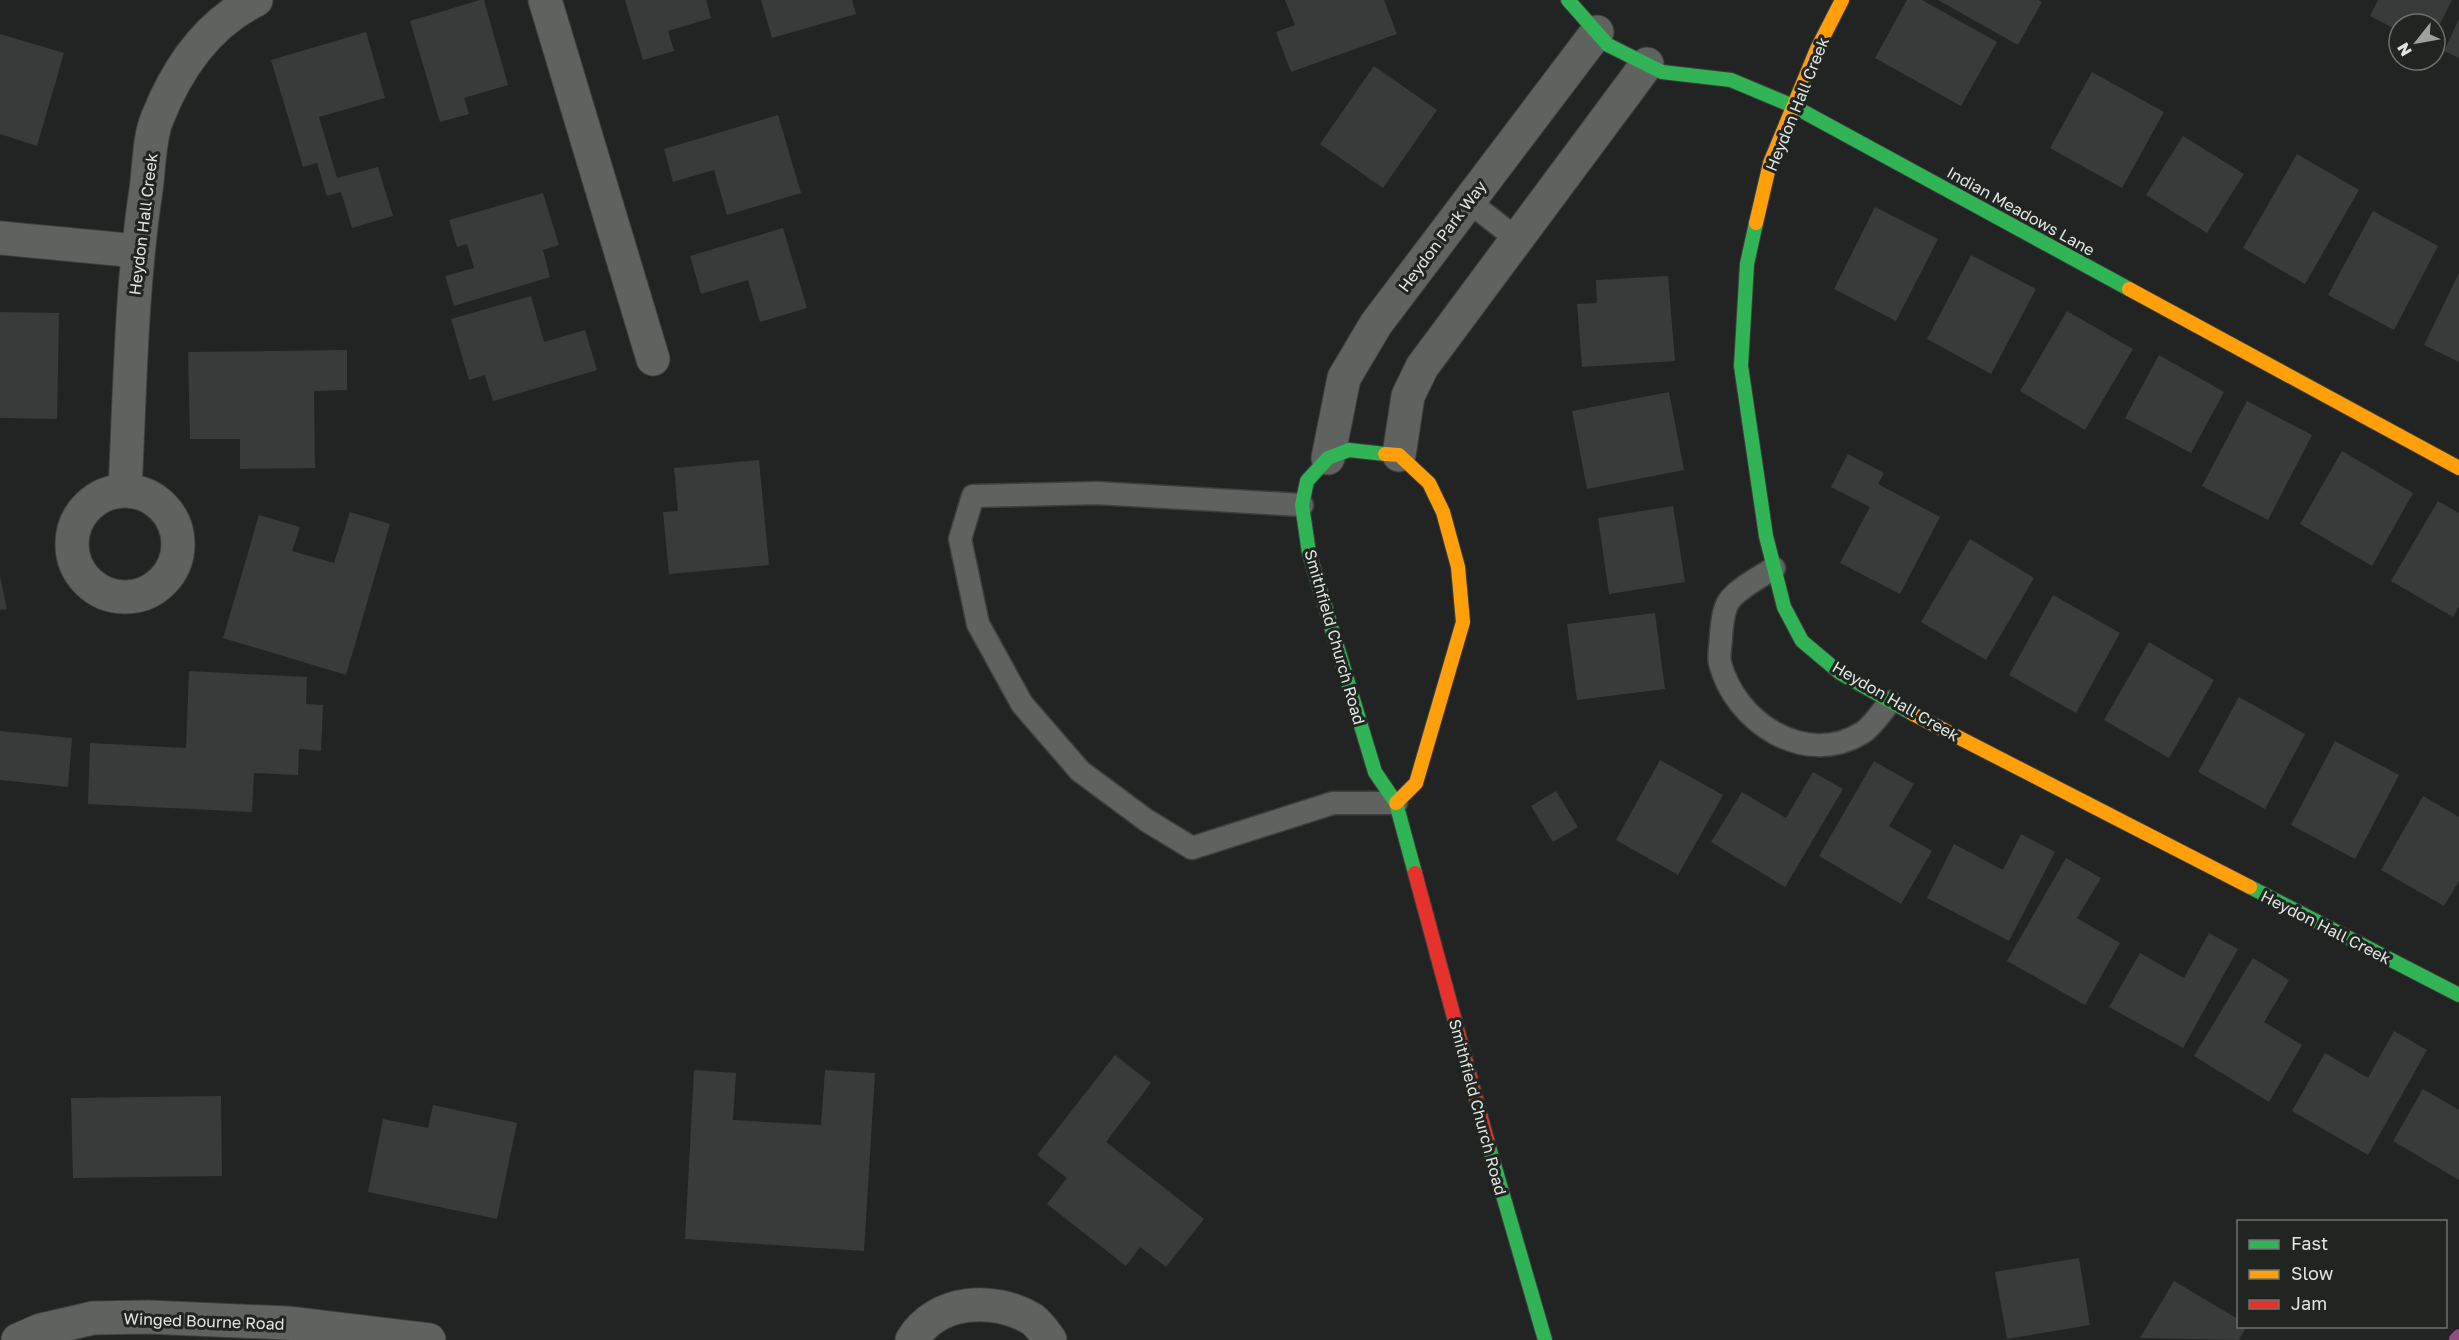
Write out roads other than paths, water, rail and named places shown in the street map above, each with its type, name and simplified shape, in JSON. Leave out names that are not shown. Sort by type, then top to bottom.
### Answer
[{"type":"street","name":"Heydon Hall Creek","points":[[125,490],[137,250],[156,121],[177,76],[199,42],[237,9],[256,0]]},
{"type":"street","points":[[545,0],[653,359]]},
{"type":"street","name":"Indian Meadows Lane","points":[[1568,0],[1608,45],[1662,72],[1731,80],[1794,106],[2459,468]]},
{"type":"street","name":"Heydon Hall Creek","points":[[1842,0],[1817,49],[1770,163],[1747,264],[1741,366],[1766,536],[1784,607],[1802,640],[1840,673],[1890,702],[2459,995]]},
{"type":"street","name":"Heydon Park Way","points":[[1328,458],[1344,378],[1376,324],[1597,32]]},
{"type":"street","points":[[1399,455],[1408,396],[1422,366],[1647,64]]},
{"type":"street","points":[[0,238],[137,250]]},
{"type":"street","points":[[1328,458],[1349,450],[1399,455],[1429,483],[1443,512],[1458,567],[1463,622],[1416,783],[1396,803]]},
{"type":"street","name":"Smithfield Church Road","points":[[1328,458],[1307,481],[1302,505],[1309,553],[1375,772],[1396,803],[1502,1195],[1545,1340]]},
{"type":"street","points":[[912,1340],[938,1315],[970,1304],[1003,1306],[1033,1320],[1050,1340]]},
{"type":"street","name":"Winged Bourne Road","points":[[18,1340],[41,1330],[93,1318],[148,1317],[287,1323],[429,1340]]},
{"type":"lane","points":[[1468,201],[1517,239]]},
{"type":"lane","points":[[1302,505],[1097,493],[973,496],[960,539],[978,624],[1022,704],[1080,771],[1146,820],[1192,848],[1333,803],[1396,803]]},
{"type":"lane","points":[[1774,568],[1730,600],[1722,624],[1719,661],[1730,692],[1752,717],[1782,738],[1805,746],[1837,743],[1863,732],[1890,702]]},
{"type":"waterway","points":[[2455,1339],[2459,1335]]}]
